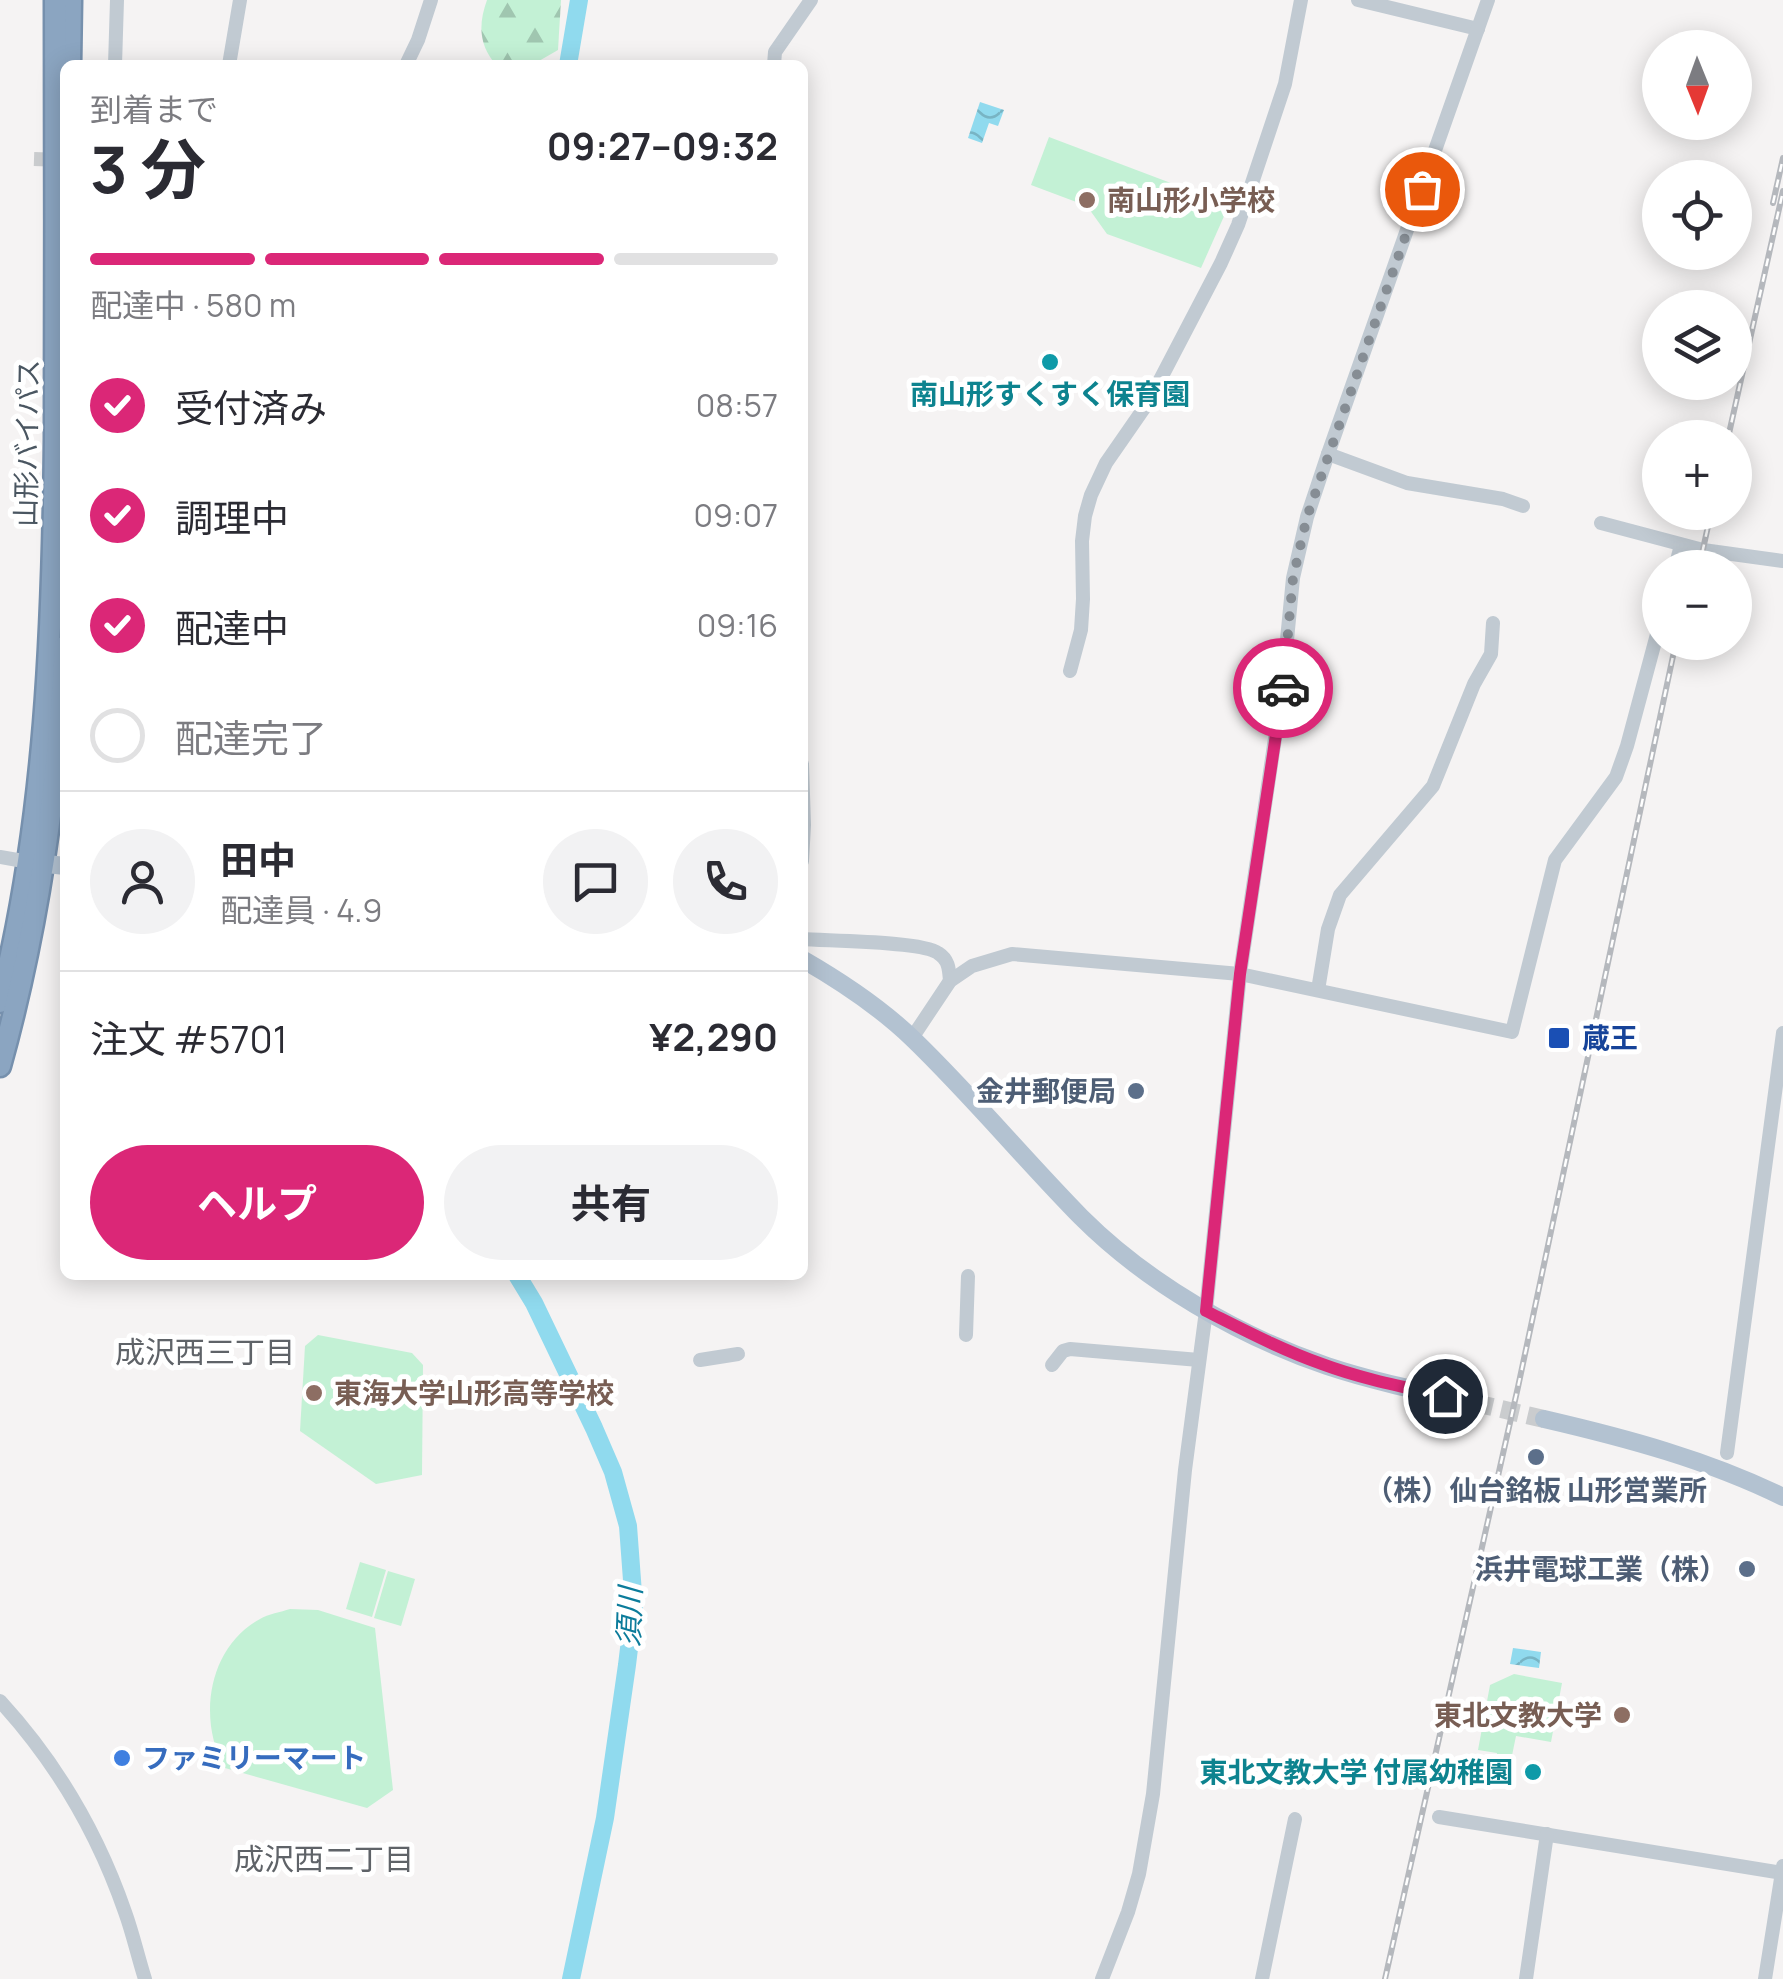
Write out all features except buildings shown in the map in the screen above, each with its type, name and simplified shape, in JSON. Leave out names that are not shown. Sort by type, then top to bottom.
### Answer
[{"type":"highway","name":"山形バイパス","points":[[0,1002],[46,864],[54,508],[55,0]]},
{"type":"highway","points":[[70,60],[71,0]]},
{"type":"highway","name":"山形バイパス","points":[[0,1066],[46,864],[60,728]]},
{"type":"main road","points":[[808,962],[847,985],[912,1038],[1084,1219],[1146,1272],[1206,1311],[1290,1352],[1361,1377],[1475,1403]]},
{"type":"main road","points":[[1544,1419],[1641,1442],[1783,1498]]},
{"type":"street","points":[[116,60],[117,0]]},
{"type":"street","points":[[231,60],[240,0]]},
{"type":"street","points":[[408,60],[430,0]]},
{"type":"street","points":[[774,60],[775,52],[811,0]]},
{"type":"street","points":[[1070,671],[1081,630],[1083,526],[1091,495],[1106,463],[1148,402],[1238,225],[1286,84],[1301,0]]},
{"type":"street","points":[[1358,0],[1478,30]]},
{"type":"street","points":[[1102,1979],[1139,1874],[1153,1794],[1240,974],[1282,692],[1293,578],[1307,517],[1328,454],[1488,0]]},
{"type":"street","points":[[1328,454],[1407,484],[1523,506]]},
{"type":"street","points":[[1602,523],[1703,550],[1783,560]]},
{"type":"street","points":[[1680,550],[1681,545]]},
{"type":"street","points":[[1318,990],[1328,929],[1340,895],[1433,786],[1474,684],[1491,654],[1493,623]]},
{"type":"street","points":[[912,1038],[950,981],[972,966],[1012,954],[1240,974],[1512,1032],[1555,860],[1616,777],[1650,660]]},
{"type":"street","points":[[0,857],[46,864]]},
{"type":"street","points":[[808,940],[933,950],[949,966],[950,981]]},
{"type":"street","points":[[1727,1453],[1783,1033]]},
{"type":"street","points":[[966,1336],[968,1276]]},
{"type":"street","points":[[1052,1365],[1070,1348],[1199,1360]]},
{"type":"street","points":[[700,1360],[738,1354]]},
{"type":"street","points":[[0,1701],[58,1773],[101,1852],[126,1913],[145,1979]]},
{"type":"street","points":[[1439,1817],[1782,1873]]},
{"type":"street","points":[[1262,1979],[1295,1819]]},
{"type":"street","points":[[1526,1979],[1547,1834]]},
{"type":"street","points":[[1765,1979],[1783,1865]]},
{"type":"green space","points":[[487,0],[561,0],[558,50],[541,60],[493,60],[486,50],[482,18]]},
{"type":"green space","points":[[1049,137],[1229,205],[1201,268],[1107,234],[1087,206],[1031,185]]},
{"type":"green space","points":[[318,1335],[412,1353],[423,1365],[422,1475],[376,1484],[300,1431],[305,1346]]},
{"type":"green space","points":[[360,1562],[386,1570],[372,1617],[346,1609]]},
{"type":"green space","points":[[388,1571],[415,1579],[401,1626],[374,1618]]},
{"type":"green space","points":[[290,1609],[318,1610],[375,1628],[393,1790],[367,1808],[225,1768],[216,1749],[211,1728],[212,1686],[229,1647],[242,1631],[263,1617]]},
{"type":"green space","points":[[1514,1674],[1562,1683],[1551,1742],[1516,1736],[1507,1780],[1492,1777],[1497,1753],[1478,1750],[1490,1685]]},
{"type":"water","points":[[980,102],[1004,110],[998,126],[989,123],[982,143],[968,138]]},
{"type":"water","points":[[1513,1648],[1541,1652],[1539,1668],[1510,1664]]},
{"type":"waterway","name":"須川","points":[[569,60],[579,0]]},
{"type":"waterway","name":"須川","points":[[520,1280],[613,1472],[628,1526],[634,1607],[605,1818],[571,1979]]},
{"type":"tunnel","points":[[34,159],[60,160]]},
{"type":"tunnel","points":[[1475,1403],[1544,1419]]},
{"type":"railway","points":[[1773,203],[1783,158]]},
{"type":"railway","points":[[1732,420],[1783,191]]},
{"type":"railway","points":[[1703,550],[1707,530]]},
{"type":"railway","points":[[1385,1979],[1518,1387],[1672,660]]},
{"type":"way so far","points":[[1283,688],[1293,578],[1307,517],[1422,189]]},
{"type":"place","name":"南山形小学校","points":[[1087,200]]},
{"type":"place","name":"南山形すくすく保育園","points":[[1050,362]]},
{"type":"place","name":"蔵王","points":[[1559,1038]]},
{"type":"place","name":"金井郵便局","points":[[1136,1091]]},
{"type":"place","name":"東海大学山形高等学校","points":[[314,1393]]},
{"type":"place","name":"（株）仙台銘板 山形営業所","points":[[1536,1457]]},
{"type":"place","name":"浜井電球工業（株）","points":[[1747,1569]]},
{"type":"place","name":"東北文教大学","points":[[1622,1715]]},
{"type":"place","name":"ファミリーマート","points":[[122,1758]]},
{"type":"place","name":"東北文教大学 付属幼稚園","points":[[1533,1772]]},
{"type":"district","name":"成沢西三丁目","points":[[205,1353]]},
{"type":"district","name":"成沢西二丁目","points":[[324,1860]]},
{"type":"route","points":[[1283,688],[1240,974],[1206,1311],[1324,1365],[1445,1396]]}]
